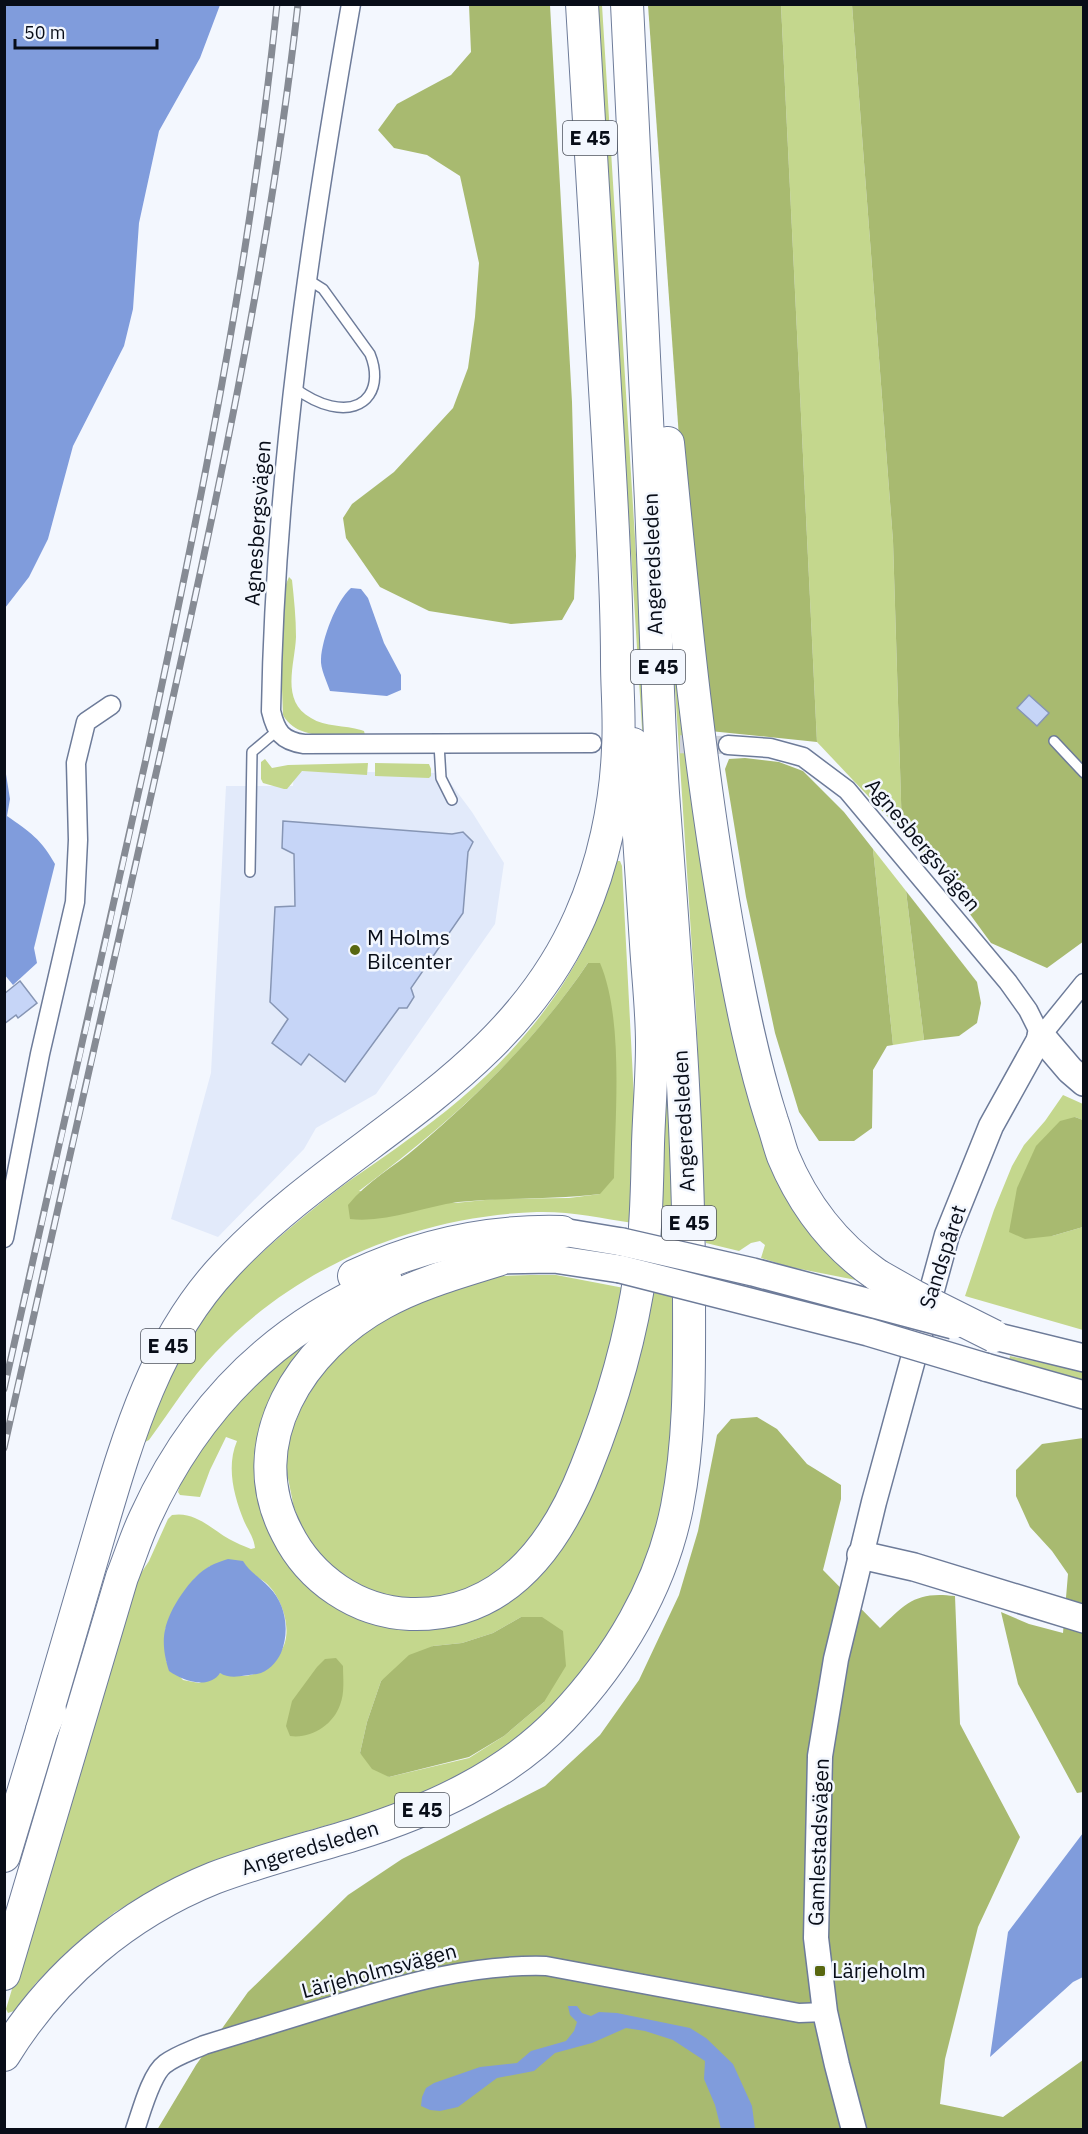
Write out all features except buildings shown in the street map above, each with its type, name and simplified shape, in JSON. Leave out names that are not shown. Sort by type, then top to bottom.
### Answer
[{"type":"highway","name":"Angeredsleden","points":[[582,4],[616,585]]},
{"type":"highway","name":"Angeredsleden","points":[[4,2055],[30,2015],[52,1989],[125,1925],[154,1907],[217,1877],[358,1834],[417,1813],[479,1782],[535,1744],[602,1672],[638,1614],[666,1548],[681,1484],[688,1421],[689,1221],[663,783],[640,246],[627,4]]},
{"type":"highway","points":[[640,246],[655,303],[679,556],[717,868],[749,1035],[765,1100],[783,1155],[794,1178],[830,1235],[858,1262],[876,1275],[994,1336]]},
{"type":"highway","name":"E 45","points":[[4,1856],[127,1441],[157,1369],[184,1318],[223,1268],[261,1231],[325,1178],[409,1116],[486,1051],[532,999],[568,943],[592,886],[610,818],[618,749],[616,585]]},
{"type":"highway","points":[[498,1260],[425,1284],[386,1301],[361,1316],[339,1333],[309,1365],[292,1388],[281,1413],[273,1441],[270,1476],[275,1503],[284,1529],[303,1560],[321,1578],[342,1593],[374,1608],[408,1614],[448,1611],[488,1597],[525,1569],[553,1536],[581,1482],[604,1422],[621,1364],[634,1306],[646,1222],[652,1041],[631,694],[616,585]]},
{"type":"highway","points":[[42,1730],[122,1529],[157,1459],[193,1402],[246,1346],[291,1311],[328,1288],[393,1259],[429,1248],[484,1236],[532,1231],[562,1232]]},
{"type":"highway","points":[[4,1974],[122,1577],[144,1519],[181,1450],[214,1405],[241,1376],[268,1351],[314,1318],[356,1294],[388,1280],[448,1265],[498,1260]]},
{"type":"main road","points":[[1041,1036],[1083,1082]]},
{"type":"main road","points":[[562,1232],[622,1242],[753,1272],[1083,1358]]},
{"type":"main road","points":[[498,1260],[554,1259],[620,1269],[868,1332],[1083,1395]]},
{"type":"main road","points":[[1055,1352],[1083,1352]]},
{"type":"main road","points":[[861,1555],[914,1567],[1083,1619]]},
{"type":"street","name":"Agnesbergsvägen","points":[[278,730],[271,711],[272,627],[292,387],[330,124],[351,4]]},
{"type":"street","points":[[4,1238],[40,1054],[75,902],[78,840],[76,763],[86,722],[111,705]]},
{"type":"street","points":[[278,730],[288,741],[304,744],[592,743]]},
{"type":"street","name":"Agnesbergsvägen","points":[[728,745],[770,748],[803,757],[847,790],[1008,982],[1028,1010],[1041,1036]]},
{"type":"street","name":"Sandspåret","points":[[861,1555],[947,1235],[991,1126],[1041,1036],[1083,983]]},
{"type":"street","name":"Gamlestadsvägen","points":[[854,2130],[825,2012],[816,1938],[820,1756],[836,1659],[861,1555]]},
{"type":"street","name":"Lärjeholmsvägen","points":[[135,2130],[155,2077],[163,2065],[180,2055],[204,2045],[391,1987],[463,1970],[519,1965],[546,1966],[800,2013],[825,2012]]},
{"type":"lane","points":[[292,387],[308,398],[331,406],[351,408],[363,402],[372,392],[376,379],[370,354],[323,289],[307,279]]},
{"type":"lane","points":[[250,872],[252,752],[278,730]]},
{"type":"lane","points":[[1054,741],[1083,773]]},
{"type":"lane","points":[[439,744],[441,778],[452,800]]},
{"type":"shaded area","points":[[294,771],[443,773],[472,812],[504,863],[495,924],[376,1094],[316,1128],[304,1149],[218,1237],[171,1219],[211,1073],[226,786],[293,786]]},
{"type":"green space","points":[[469,5],[550,5],[572,402],[576,556],[574,599],[562,620],[511,624],[429,611],[380,587],[346,538],[343,518],[352,504],[394,472],[453,408],[468,368],[479,263],[460,176],[427,155],[394,148],[378,130],[397,104],[451,75],[471,52]]},
{"type":"green space","points":[[597,5],[602,5],[669,1088],[676,1359],[667,1485],[658,1527],[628,1604],[593,1660],[556,1705],[510,1745],[464,1775],[392,1807],[215,1860],[165,1884],[115,1912],[72,1947],[36,1983],[14,2011],[8,2013],[6,2009],[134,1584],[149,1561],[168,1519],[172,1515],[180,1514],[195,1518],[234,1542],[251,1549],[255,1548],[234,1492],[232,1461],[237,1441],[226,1437],[200,1497],[180,1495],[178,1492],[181,1481],[212,1429],[277,1362],[320,1330],[263,1419],[307,1584],[478,1617],[498,1608],[512,1598],[626,1391],[650,857]],"holes":[[[245,1565],[272,1589],[281,1606],[286,1625],[285,1643],[281,1651],[263,1669],[252,1675],[233,1676],[220,1673],[199,1683],[183,1680],[166,1661],[165,1630],[172,1614],[195,1578],[210,1566]],[[521,1617],[544,1702],[504,1736],[469,1758],[389,1777],[360,1753],[367,1722],[381,1681],[433,1646],[462,1643],[493,1633]]]},
{"type":"green space","points":[[648,5],[781,5],[817,742],[700,730]]},
{"type":"green space","points":[[781,5],[852,5],[893,541],[902,832],[817,742]]},
{"type":"green space","points":[[852,5],[1083,5],[1084,941],[1047,968],[991,943],[937,869],[902,832],[893,541]]},
{"type":"green space","points":[[665,535],[747,1068],[858,1279],[856,1280],[790,1267],[761,1258],[765,1245],[760,1241],[751,1243],[739,1251],[706,1243],[696,1010]]},
{"type":"green space","points":[[289,577],[292,580],[296,623],[292,670],[292,692],[295,702],[301,711],[317,721],[361,730],[365,735],[332,736],[309,733],[298,730],[283,715],[281,662],[284,589]]},
{"type":"green space","points":[[745,758],[779,762],[803,771],[844,812],[873,849],[893,1045],[887,1046],[873,1070],[872,1128],[854,1141],[819,1141],[799,1112],[775,1033],[746,897],[725,769],[729,759]]},
{"type":"green space","points":[[265,759],[272,768],[288,765],[368,763],[367,775],[302,771],[287,789],[284,789],[263,783],[261,762]]},
{"type":"green space","points":[[375,763],[429,764],[431,776],[429,778],[375,776]]},
{"type":"green space","points":[[873,849],[906,891],[924,1040],[893,1045]]},
{"type":"green space","points":[[617,861],[620,861],[636,1137],[633,1223],[561,1213],[537,1212],[492,1216],[448,1223],[404,1235],[362,1251],[283,1294],[248,1322],[206,1363],[149,1440],[143,1441],[184,1348],[206,1313],[231,1283],[317,1206],[460,1099],[509,1053],[534,1024],[558,992],[578,959],[597,917]],"holes":[[[588,963],[600,1194],[569,1198],[495,1199],[455,1203],[359,1191],[423,1141],[483,1087],[539,1028]]]},
{"type":"green space","points":[[906,891],[977,982],[981,1003],[977,1023],[959,1036],[924,1040]]},
{"type":"green space","points":[[588,963],[600,963],[608,986],[615,1039],[614,1178],[600,1194],[458,1202],[391,1217],[350,1219],[348,1205],[355,1196],[417,1147],[509,1061],[550,1014]]},
{"type":"green space","points":[[1063,1095],[1083,1104],[1083,1120],[1075,1117],[1052,1236],[1083,1227],[1083,1330],[965,1296],[994,1210],[1012,1166],[1024,1145]]},
{"type":"green space","points":[[1075,1117],[1083,1120],[1083,1227],[1052,1236],[1025,1239],[1009,1232],[1017,1188],[1036,1146],[1060,1121]]},
{"type":"green space","points":[[556,1275],[624,1288],[611,1353],[583,1444],[543,1529],[494,1576],[471,1589],[447,1597],[404,1599],[367,1589],[338,1573],[325,1562],[304,1532],[294,1508],[287,1473],[287,1450],[291,1433],[302,1406],[322,1373],[384,1314],[476,1281],[500,1276]]},
{"type":"green space","points":[[1010,1356],[1083,1371],[1083,1381],[1009,1361]]},
{"type":"green space","points":[[757,1417],[777,1429],[807,1464],[841,1485],[841,1499],[823,1570],[880,1628],[897,1612],[921,1597],[955,1596],[960,1724],[1020,1837],[978,1927],[945,2059],[940,2104],[1003,2117],[1083,2060],[1083,2129],[157,2130],[196,2065],[248,1992],[348,1895],[402,1859],[545,1786],[600,1735],[639,1680],[679,1595],[698,1531],[717,1435],[731,1419]]},
{"type":"green space","points":[[1083,1438],[1083,1792],[1077,1793],[1018,1684],[1001,1612],[1029,1624],[1063,1633],[1068,1574],[1052,1551],[1030,1527],[1016,1496],[1016,1470],[1042,1444]]},
{"type":"green space","points":[[521,1617],[542,1617],[563,1631],[566,1666],[544,1702],[504,1736],[469,1757],[389,1777],[372,1769],[360,1753],[367,1722],[381,1681],[409,1655],[433,1646],[462,1643],[493,1633]]},
{"type":"green space","points":[[336,1658],[343,1666],[342,1700],[337,1712],[327,1724],[313,1733],[290,1736],[286,1726],[292,1701],[325,1659]]},
{"type":"water","points":[[5,4],[220,5],[200,58],[159,131],[139,223],[133,309],[124,346],[73,446],[48,539],[29,577],[5,608]]},
{"type":"water","points":[[351,588],[361,589],[368,598],[384,643],[401,675],[401,690],[387,696],[330,691],[324,675],[321,659],[327,631],[340,602]]},
{"type":"water","points":[[5,768],[10,799],[7,816],[22,826],[45,848],[55,864],[34,948],[37,963],[13,985],[4,974]]},
{"type":"water","points":[[228,1559],[243,1561],[275,1594],[285,1618],[284,1645],[274,1664],[261,1673],[233,1677],[220,1673],[209,1681],[188,1681],[169,1671],[164,1646],[167,1622],[188,1585],[210,1566]]},
{"type":"water","points":[[1083,1833],[1083,1977],[1073,1982],[990,2057],[1008,1932]]},
{"type":"water","points":[[568,2006],[577,2006],[582,2013],[591,2016],[599,2012],[617,2013],[690,2028],[706,2038],[733,2064],[752,2106],[755,2129],[721,2129],[715,2105],[704,2079],[705,2061],[673,2040],[626,2028],[592,2043],[555,2053],[534,2071],[497,2078],[458,2107],[440,2111],[421,2106],[426,2088],[434,2083],[480,2067],[517,2063],[531,2051],[566,2041],[574,2031],[577,2022],[570,2015]]},
{"type":"tunnel","points":[[653,744],[728,745]]},
{"type":"railway","points":[[4,1389],[94,995],[186,571],[238,289],[253,194],[277,4]]},
{"type":"railway","points":[[4,1448],[219,484],[272,197],[298,4]]},
{"type":"place","name":"M Holms Bilcenter","points":[[355,950]]},
{"type":"place","name":"Lärjeholm","points":[[820,1971]]}]
